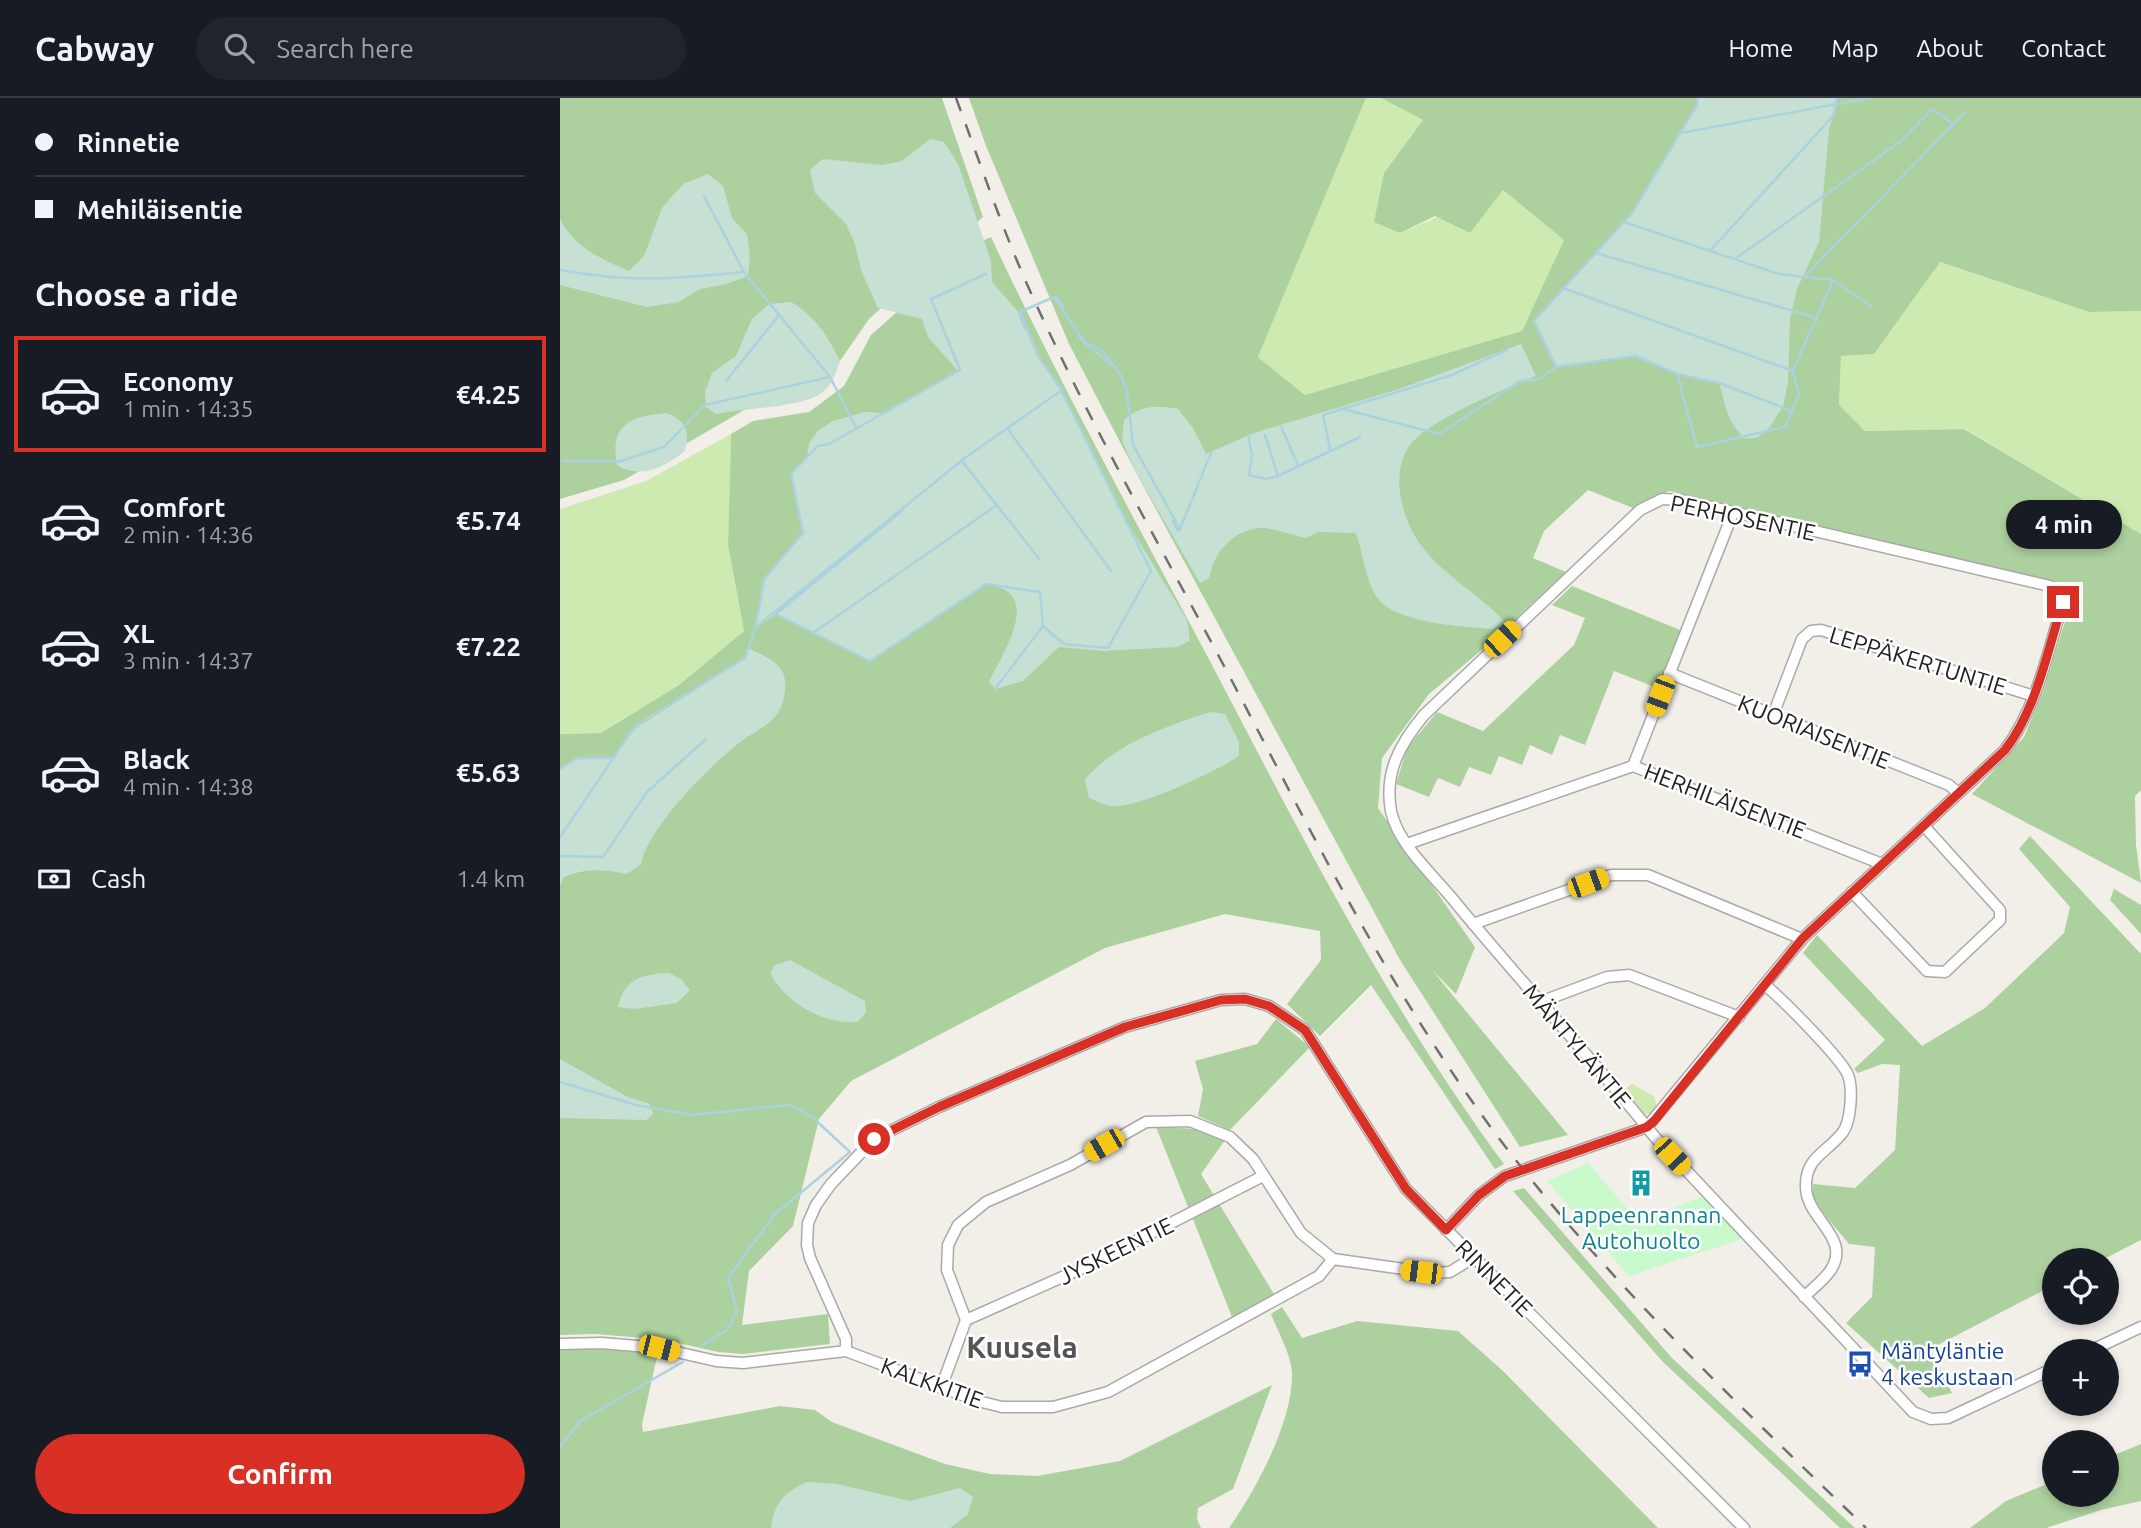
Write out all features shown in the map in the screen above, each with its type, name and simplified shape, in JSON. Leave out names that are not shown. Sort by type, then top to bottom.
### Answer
[{"type":"street","name":"PERHOSENTIE","points":[[1407,844],[1392,813],[1389,786],[1394,760],[1406,738],[1424,715],[1640,510],[1662,499],[1682,500],[2050,586],[2061,594],[2063,602],[2034,696]]},
{"type":"street","points":[[1633,766],[1733,513]]},
{"type":"street","name":"LEPPÄKERTUNTIE","points":[[1773,715],[1802,639],[1811,631],[1821,630],[2034,696]]},
{"type":"street","name":"KUORIAISENTIE","points":[[1669,673],[1949,785],[1958,793]]},
{"type":"street","points":[[1446,1230],[1479,1195],[1505,1176],[1647,1127],[1802,939],[2005,750],[2024,720],[2034,696]]},
{"type":"street","name":"HERHILÄISENTIE","points":[[1407,844],[1633,766],[1882,863]]},
{"type":"street","points":[[1853,892],[1927,971],[1945,972],[1987,935],[2000,920],[2000,910],[1924,826]]},
{"type":"street","name":"MÄNTYLÄNTIE","points":[[1407,844],[1472,924],[1647,1127],[1913,1412],[1931,1419],[1948,1418],[2042,1374]]},
{"type":"street","points":[[1472,924],[1611,874],[1630,873],[1648,875],[1802,939]]},
{"type":"street","points":[[1539,1002],[1607,977],[1629,975],[1739,1017]]},
{"type":"street","points":[[1765,985],[1841,1065],[1848,1075],[1850,1087],[1844,1132],[1812,1159],[1807,1174],[1807,1204],[1835,1240],[1838,1250],[1835,1264],[1829,1274],[1804,1297]]},
{"type":"street","name":"RINNETIE","points":[[846,1352],[846,1339],[817,1275],[807,1245],[808,1223],[816,1205],[855,1156],[892,1128],[1125,1027],[1221,1000],[1245,999],[1269,1006],[1305,1030],[1406,1189],[1744,1528]]},
{"type":"street","points":[[941,1388],[966,1320],[947,1270],[948,1245],[958,1225],[986,1202],[1070,1165],[1146,1122],[1171,1119],[1206,1125],[1242,1146],[1301,1233],[1333,1259],[1432,1273],[1450,1272],[1473,1258]]},
{"type":"street","name":"JYSKEENTIE","points":[[966,1320],[1087,1266],[1264,1176]]},
{"type":"street","name":"KALKKITIE","points":[[560,1344],[602,1343],[659,1348],[716,1361],[743,1363],[846,1352],[941,1388],[1002,1406],[1052,1407],[1108,1392],[1261,1310],[1318,1276],[1333,1259]]},
{"type":"street","points":[[2116,1339],[2141,1327]]},
{"type":"green space","points":[[560,98],[942,98],[983,217],[869,319],[840,361],[816,388],[763,399],[624,480],[560,499]]},
{"type":"green space","points":[[969,98],[1366,98],[1258,357],[1305,395],[1522,331],[1564,240],[1503,190],[1470,233],[1435,216],[1400,233],[1374,222],[1384,173],[1423,120],[1381,98],[2141,98],[2141,311],[2089,312],[1940,262],[1874,354],[1841,356],[1839,405],[1865,431],[1964,429],[2141,534],[2141,790],[2135,796],[2136,845],[2141,883],[1972,794],[2024,737],[2043,692],[2076,587],[1669,491],[1633,508],[1588,490],[1544,531],[1533,558],[1566,572],[1484,648],[1429,694],[1382,758],[1378,808],[1475,947],[1456,994],[1432,970],[1568,1135],[1520,1147],[1400,960],[1132,465],[1069,344],[986,146]]},
{"type":"green space","points":[[1366,98],[1381,98],[1423,120],[1384,173],[1400,233],[1503,189],[1564,240],[1523,331],[1305,395],[1258,357]]},
{"type":"green space","points":[[1697,98],[1838,98],[1829,130],[1819,242],[1797,289],[1790,319],[1788,383],[1783,406],[1770,427],[1758,437],[1746,439],[1731,421],[1719,383],[1677,374],[1636,356],[1556,367],[1534,321],[1632,213],[1697,105]]},
{"type":"green space","points":[[930,139],[944,142],[958,164],[991,261],[992,282],[1019,313],[1037,356],[1061,391],[1124,517],[1187,620],[1190,641],[1177,647],[1104,651],[1059,647],[1023,681],[995,689],[989,682],[1010,640],[1017,611],[1014,599],[1004,589],[986,584],[870,661],[776,614],[756,628],[764,579],[802,533],[791,474],[807,458],[809,443],[819,430],[833,421],[865,412],[884,413],[958,371],[928,337],[922,319],[878,308],[861,270],[855,244],[846,224],[815,193],[810,170],[823,159],[882,165],[902,161]]},
{"type":"green space","points":[[708,174],[723,186],[732,218],[747,234],[750,256],[748,276],[723,285],[700,289],[679,302],[647,307],[560,285],[560,219],[580,244],[599,257],[629,271],[644,256],[662,208],[683,184]]},
{"type":"green space","points":[[991,237],[1098,452],[1348,919],[1422,1044],[1504,1164],[1495,1169],[1371,985],[1320,1036],[1287,1004],[1321,960],[1320,931],[1225,914],[1105,948],[851,1081],[819,1119],[793,1226],[749,1271],[742,1325],[828,1314],[830,1344],[743,1354],[718,1352],[661,1339],[642,1424],[643,1432],[780,1406],[815,1410],[832,1422],[945,1464],[990,1474],[1037,1476],[1120,1461],[1272,1385],[1233,1489],[1198,1508],[1197,1519],[1201,1528],[560,1528],[560,1347],[613,1346],[657,1339],[595,1334],[560,1335],[560,734],[601,733],[679,685],[744,631],[728,545],[731,434],[753,421],[809,412],[844,386],[871,335],[970,247]]},
{"type":"green space","points":[[1939,262],[2089,312],[2141,311],[2141,534],[1965,429],[1865,431],[1839,406],[1841,356],[1874,353]]},
{"type":"green space","points":[[791,302],[820,327],[840,361],[828,388],[811,398],[786,405],[716,414],[706,407],[705,392],[712,373],[736,356],[752,319],[769,304]]},
{"type":"green space","points":[[1521,344],[1536,376],[1433,425],[1410,445],[1400,468],[1400,493],[1412,531],[1437,563],[1504,621],[1494,629],[1430,622],[1397,612],[1385,605],[1376,596],[1369,581],[1356,533],[1318,532],[1306,538],[1267,528],[1251,530],[1226,544],[1216,559],[1209,578],[1200,583],[1133,467],[1122,440],[1124,420],[1137,411],[1156,407],[1178,409],[1193,428],[1206,454],[1254,433],[1402,388]]},
{"type":"green space","points":[[666,413],[678,419],[684,427],[687,437],[685,451],[652,470],[635,471],[617,465],[616,440],[625,425],[642,417]]},
{"type":"green space","points":[[731,434],[728,545],[744,631],[679,685],[601,733],[560,734],[560,509],[646,481]]},
{"type":"green space","points":[[1572,586],[1680,630],[1657,688],[1614,671],[1585,745],[1560,735],[1552,755],[1530,745],[1522,765],[1499,756],[1491,775],[1469,767],[1460,787],[1438,778],[1429,797],[1396,784],[1407,748],[1437,712],[1483,731],[1574,645],[1585,618],[1552,605]]},
{"type":"green space","points":[[748,648],[772,661],[783,673],[784,694],[777,714],[730,750],[699,779],[655,833],[641,864],[627,874],[595,870],[572,874],[564,877],[560,886],[560,769],[579,758],[612,758],[636,728],[745,658]]},
{"type":"green space","points":[[1210,712],[1225,714],[1239,742],[1239,756],[1213,771],[1138,802],[1110,806],[1089,798],[1085,779],[1112,755],[1159,730]]},
{"type":"green space","points":[[2030,836],[2141,954],[2141,1240],[2119,1251],[2119,1248],[2042,1248],[2042,1291],[1930,1349],[1952,1393],[1929,1398],[1846,1323],[1872,1297],[1875,1247],[1849,1244],[1813,1201],[1813,1184],[1855,1188],[1895,1150],[1900,1065],[1882,1064],[1858,1073],[1854,1069],[1885,1040],[1803,953],[1817,935],[1922,1046],[1985,1008],[2064,933],[2070,907],[2019,849]]},
{"type":"green space","points":[[2114,889],[2141,905],[2141,934],[2110,900]]},
{"type":"green space","points":[[790,960],[865,1001],[866,1012],[858,1022],[845,1022],[820,1016],[797,1003],[786,994],[770,973],[775,965]]},
{"type":"green space","points":[[669,973],[681,979],[690,990],[677,1003],[634,1009],[618,1007],[625,990],[636,980]]},
{"type":"green space","points":[[1276,1019],[1310,1047],[1230,1130],[1198,1116],[1203,1089],[1195,1061],[1257,1044]]},
{"type":"green space","points":[[560,1059],[628,1097],[650,1104],[653,1114],[646,1120],[560,1118]]},
{"type":"green space","points":[[1632,1084],[1654,1096],[1657,1108],[1651,1115],[1639,1113],[1625,1096],[1625,1089]]},
{"type":"green space","points":[[1156,1127],[1199,1129],[1225,1140],[1201,1174],[1274,1294],[1232,1317]]},
{"type":"green space","points":[[1588,1163],[1638,1221],[1704,1196],[1742,1239],[1629,1276],[1547,1181]]},
{"type":"green space","points":[[1524,1188],[1672,1358],[1855,1528],[1840,1528],[1663,1362],[1513,1191]]},
{"type":"green space","points":[[1282,1307],[1302,1338],[1357,1321],[1458,1331],[1502,1370],[1658,1528],[1229,1528],[1271,1455],[1286,1414],[1291,1368],[1271,1314]]},
{"type":"green space","points":[[2141,1444],[2141,1501],[2119,1506],[2119,1453]]},
{"type":"green space","points":[[807,1482],[837,1484],[910,1501],[960,1488],[973,1497],[968,1514],[950,1528],[771,1528],[782,1499]]},
{"type":"green space","points":[[2042,1486],[2042,1507],[2114,1507],[2046,1528],[1970,1528],[2006,1501]]},
{"type":"waterway","points":[[1556,367],[1534,321],[1632,213],[1697,105],[1697,98]]},
{"type":"waterway","points":[[1710,251],[1833,116],[1837,98]]},
{"type":"waterway","points":[[1681,133],[1869,98]]},
{"type":"waterway","points":[[1735,259],[1901,141],[1932,109],[1953,124]]},
{"type":"waterway","points":[[1807,274],[1966,111]]},
{"type":"waterway","points":[[704,196],[744,272],[830,377],[856,427]]},
{"type":"waterway","points":[[1624,222],[1779,274],[1833,280],[1872,307]]},
{"type":"waterway","points":[[1596,253],[1817,318]]},
{"type":"waterway","points":[[560,270],[631,278],[744,272]]},
{"type":"waterway","points":[[756,625],[764,579],[803,533],[791,474],[818,446],[829,444],[960,370],[931,299],[986,274]]},
{"type":"waterway","points":[[1677,374],[1697,447],[1785,427],[1799,394],[1793,371],[1833,280]]},
{"type":"waterway","points":[[1563,288],[1793,371]]},
{"type":"waterway","points":[[560,837],[635,726],[745,658],[756,627],[965,458],[1062,390],[1040,359],[1020,312],[1054,297],[1085,342],[1104,352],[1120,374],[1127,391],[1133,445],[1180,529],[1211,453]]},
{"type":"waterway","points":[[1054,299],[1058,298],[1063,307]]},
{"type":"waterway","points":[[1019,313],[1025,329]]},
{"type":"waterway","points":[[726,381],[779,315]]},
{"type":"waterway","points":[[1078,335],[1111,365]]},
{"type":"waterway","points":[[1330,449],[1323,415],[1449,376],[1507,350]]},
{"type":"waterway","points":[[1339,408],[1439,434],[1520,381],[1539,379],[1556,367],[1636,356],[1677,374],[1719,383],[1792,411]]},
{"type":"waterway","points":[[564,461],[621,461],[664,447],[705,405],[830,377]]},
{"type":"waterway","points":[[1043,626],[1064,644],[1108,648],[1151,571],[1062,392]]},
{"type":"waterway","points":[[1281,427],[1298,465]]},
{"type":"waterway","points":[[1007,428],[1111,571]]},
{"type":"waterway","points":[[1248,435],[1252,455],[1249,475],[1266,479],[1278,476],[1360,437]]},
{"type":"waterway","points":[[1265,435],[1278,476]]},
{"type":"waterway","points":[[962,461],[1040,560]]},
{"type":"waterway","points":[[813,633],[997,505]]},
{"type":"waterway","points":[[777,613],[902,511]]},
{"type":"waterway","points":[[1173,521],[1178,531],[1180,528]]},
{"type":"waterway","points":[[776,614],[870,661],[986,584],[1040,592],[1043,626],[995,689]]},
{"type":"waterway","points":[[560,856],[603,857],[647,792],[706,739]]},
{"type":"waterway","points":[[560,769],[577,758],[614,758]]},
{"type":"waterway","points":[[560,1082],[636,1105],[692,1115],[789,1105],[811,1116],[850,1152],[775,1214],[728,1278],[737,1311],[728,1329],[701,1346]]},
{"type":"waterway","points":[[560,1447],[580,1421],[683,1362]]},
{"type":"railway","points":[[956,98],[1014,253],[1071,378],[1325,857],[1425,1031],[1501,1141],[1585,1244],[1676,1341],[1866,1528]]},
{"type":"place","name":"Lappeenrannan Autohuolto","points":[[1641,1183]]},
{"type":"place","name":"Mäntyläntie 4 keskustaan","points":[[1860,1364]]},
{"type":"district","name":"Kuusela","points":[[1022,1348]]},
{"type":"route","points":[[874,1139],[892,1128],[1090,1040],[1201,1005],[1221,1000],[1245,999],[1269,1006],[1292,1020],[1314,1040],[1406,1189],[1446,1230],[1479,1195],[1505,1176],[1647,1127],[1654,1121],[1802,939],[2005,750],[2024,720],[2034,696],[2063,602]]}]
